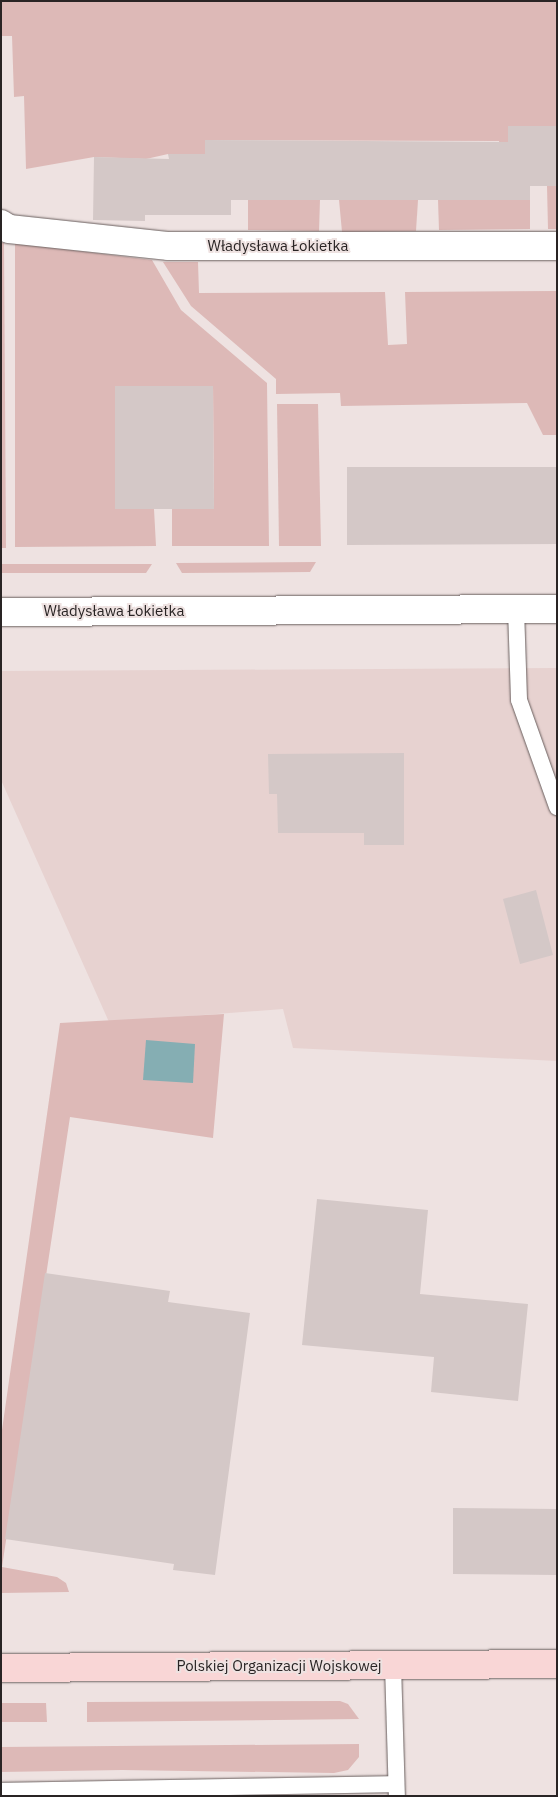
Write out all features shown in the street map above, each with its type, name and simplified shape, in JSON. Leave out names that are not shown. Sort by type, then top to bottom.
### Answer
[{"type":"main road","name":"Polskiej Organizacji Wojskowej","points":[[1,1668],[557,1664]]},
{"type":"street","name":"Władysława Łokietka","points":[[1,224],[9,229],[169,246],[557,246]]},
{"type":"street","name":"Władysława Łokietka","points":[[1,612],[557,609]]},
{"type":"lane","points":[[516,609],[519,700],[557,807]]},
{"type":"lane","points":[[1,1791],[397,1790],[393,1665]]},
{"type":"shaded area","points":[[1,1],[557,1],[557,126],[508,157],[499,157],[499,141],[205,140],[205,168],[168,154],[146,159],[94,157],[26,169],[24,96],[14,97],[12,36],[1,36]]},
{"type":"shaded area","points":[[547,186],[557,186],[557,229],[548,229]]},
{"type":"shaded area","points":[[248,200],[320,200],[319,231],[248,230]]},
{"type":"shaded area","points":[[339,200],[418,200],[416,231],[342,232]]},
{"type":"shaded area","points":[[438,200],[530,200],[530,229],[439,230]]},
{"type":"shaded area","points":[[1,242],[4,243],[6,548],[1,548]]},
{"type":"shaded area","points":[[15,243],[152,260],[181,310],[267,383],[269,546],[172,546],[172,509],[214,509],[213,386],[115,386],[115,509],[154,509],[156,546],[15,547]]},
{"type":"shaded area","points":[[163,262],[198,262],[199,293],[385,292],[388,345],[407,344],[405,292],[557,291],[557,435],[543,435],[527,403],[341,406],[340,393],[276,394],[276,379],[191,306]]},
{"type":"shaded area","points":[[277,404],[318,404],[321,546],[279,546]]},
{"type":"shaded area","points":[[316,562],[310,572],[182,573],[176,563]]},
{"type":"shaded area","points":[[1,564],[152,564],[146,573],[1,573]]},
{"type":"shaded area","points":[[557,668],[557,1061],[293,1048],[283,1009],[109,1022],[1,780],[1,671]]},
{"type":"shaded area","points":[[224,1014],[213,1138],[70,1117],[2,1567],[57,1577],[66,1583],[69,1592],[1,1593],[1,1437],[60,1023]]},
{"type":"shaded area","points":[[340,1701],[348,1704],[359,1719],[87,1722],[87,1702]]},
{"type":"shaded area","points":[[1,1703],[46,1703],[47,1722],[1,1722]]},
{"type":"shaded area","points":[[359,1744],[359,1757],[348,1770],[334,1773],[122,1770],[1,1772],[1,1747]]},
{"type":"water","points":[[146,1040],[195,1044],[193,1083],[143,1080]]},
{"type":"building","points":[[508,126],[557,126],[557,186],[530,186],[530,200],[231,200],[231,215],[145,215],[145,221],[93,220],[94,157],[169,159],[168,154],[205,154],[205,140],[508,142]]},
{"type":"building","points":[[115,386],[213,386],[214,509],[115,509]]},
{"type":"building","points":[[347,467],[557,467],[557,544],[347,545]]},
{"type":"building","points":[[404,753],[404,845],[364,845],[364,833],[278,833],[277,794],[269,794],[268,754]]},
{"type":"building","points":[[536,890],[553,955],[520,964],[503,899]]},
{"type":"building","points":[[317,1199],[428,1210],[420,1294],[528,1304],[518,1401],[431,1392],[434,1357],[302,1345]]},
{"type":"building","points":[[45,1273],[170,1291],[168,1302],[250,1313],[215,1575],[173,1570],[174,1564],[5,1539]]},
{"type":"building","points":[[453,1508],[557,1509],[557,1575],[453,1574]]}]
